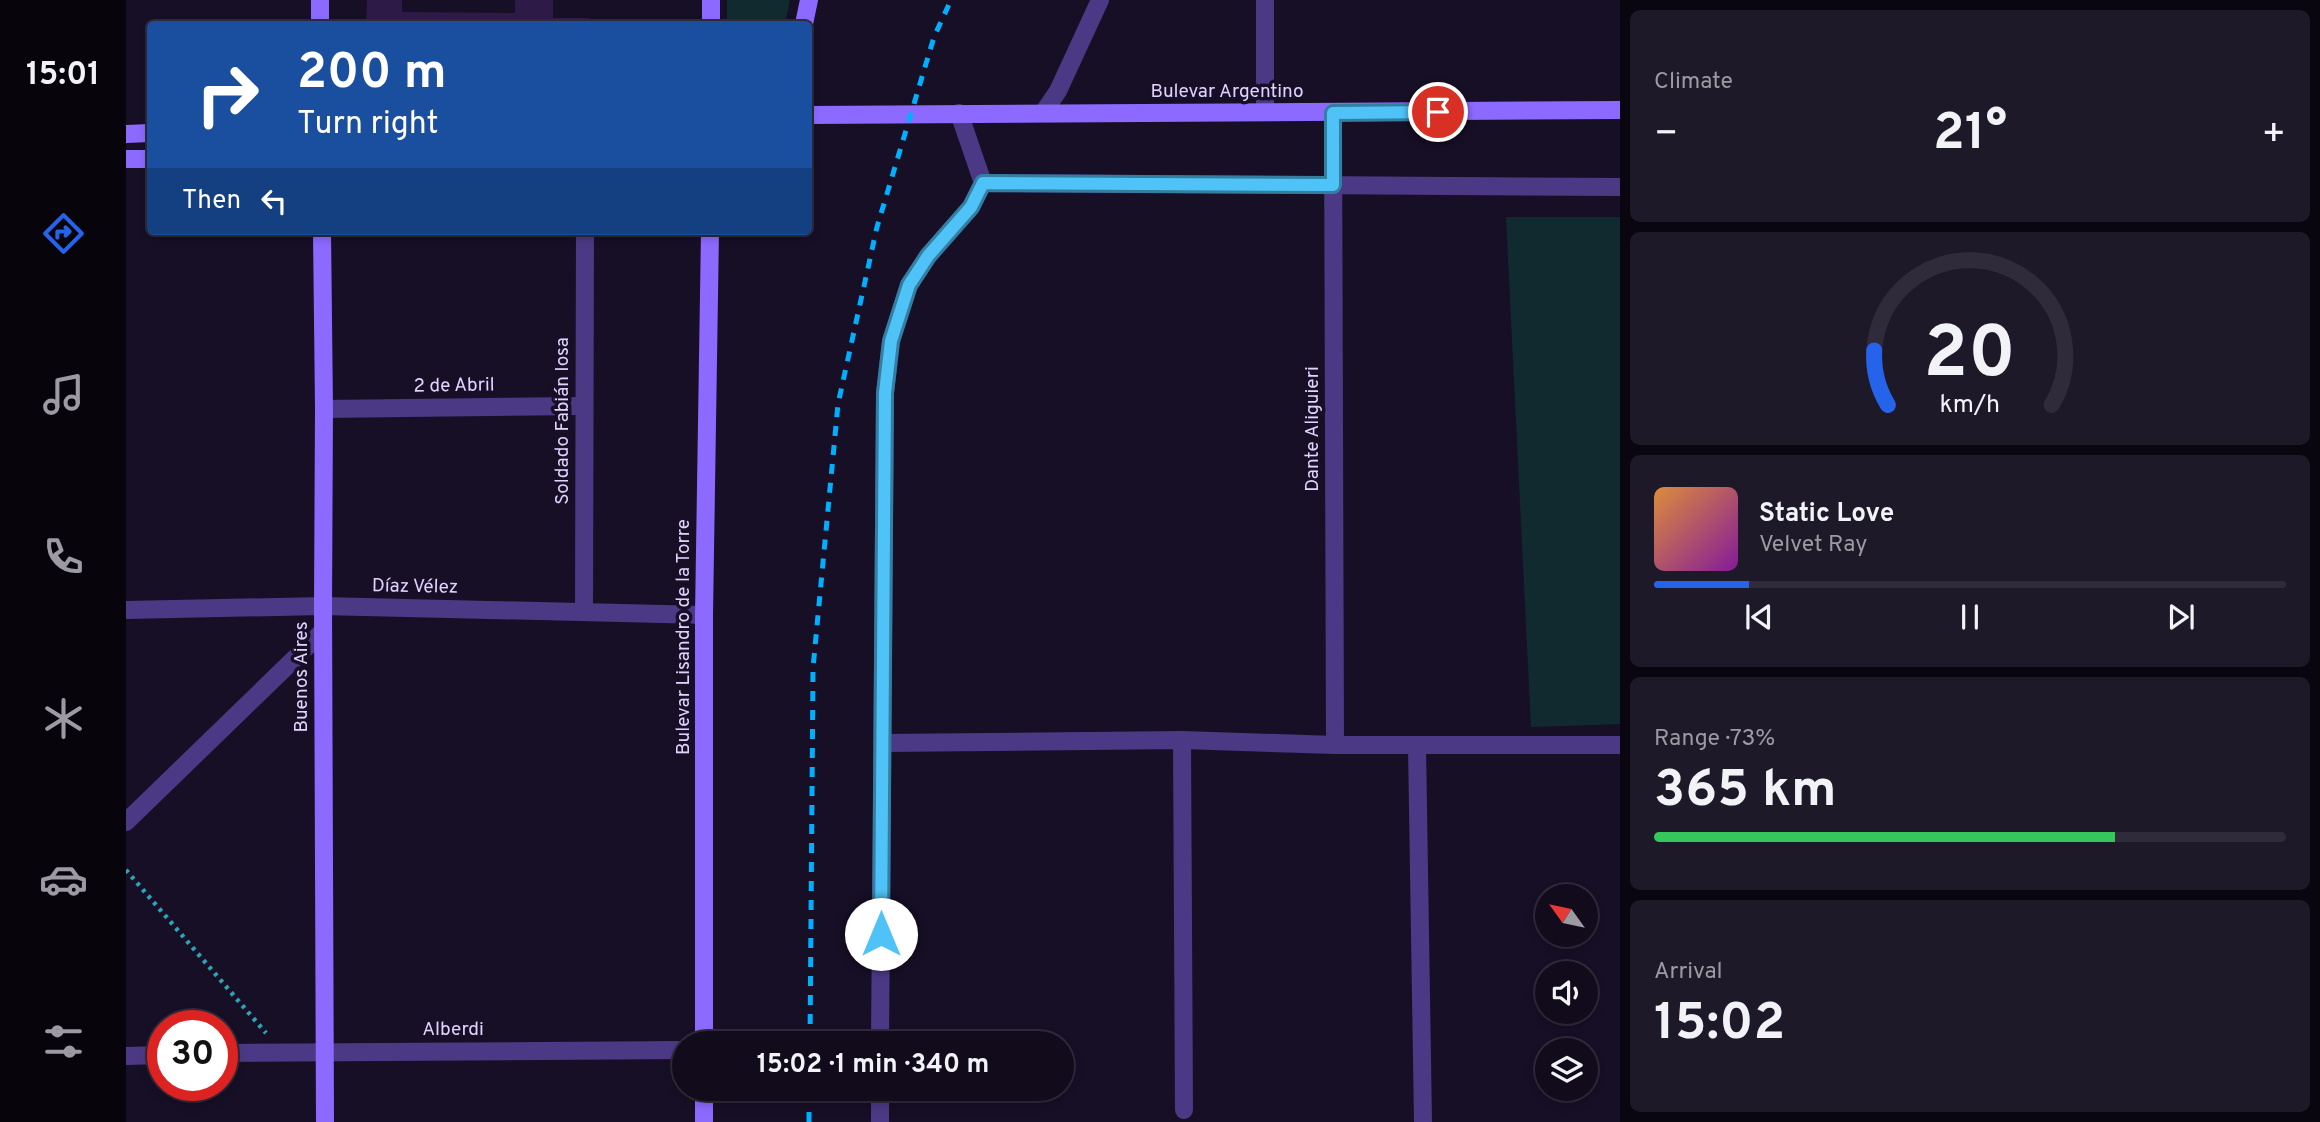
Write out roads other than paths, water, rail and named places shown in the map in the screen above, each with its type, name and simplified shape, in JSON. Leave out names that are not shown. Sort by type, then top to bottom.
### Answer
[{"type":"main road","points":[[320,0],[320,21]]},
{"type":"main road","points":[[711,0],[711,21]]},
{"type":"main road","points":[[804,21],[808,0]]},
{"type":"main road","name":"Bulevar Argentino","points":[[812,115],[1620,110]]},
{"type":"main road","name":"Bulevar Argentino","points":[[812,122],[834,114]]},
{"type":"main road","points":[[126,134],[147,133]]},
{"type":"main road","points":[[126,159],[147,159]]},
{"type":"main road","name":"Buenos Aires","points":[[321,235],[324,409],[325,1122]]},
{"type":"main road","name":"Bulevar Lisandro de la Torre","points":[[704,1031],[704,615],[710,235]]},
{"type":"main road","points":[[704,1101],[704,1122]]},
{"type":"street","points":[[1043,113],[1058,91],[1100,0]]},
{"type":"street","points":[[1265,0],[1265,112]]},
{"type":"street","points":[[880,1031],[885,393],[891,341],[909,285],[928,256],[971,207],[983,183],[959,113]]},
{"type":"street","name":"Dante Aliguieri","points":[[1333,113],[1335,745]]},
{"type":"street","points":[[983,183],[1620,187]]},
{"type":"street","name":"Soldado Fabián Iosa","points":[[584,612],[585,235]]},
{"type":"street","name":"2 de Abril","points":[[324,409],[583,406]]},
{"type":"street","name":"Díaz Vélez","points":[[126,610],[323,606],[704,615]]},
{"type":"street","points":[[126,822],[323,631]]},
{"type":"street","points":[[882,743],[1182,740],[1335,745],[1620,745]]},
{"type":"street","points":[[1182,740],[1184,1110]]},
{"type":"street","points":[[1417,745],[1423,1122]]},
{"type":"street","name":"Alberdi","points":[[238,1053],[672,1050]]},
{"type":"street","points":[[126,1056],[147,1055]]},
{"type":"street","points":[[880,1101],[880,1122]]},
{"type":"railway","points":[[810,1031],[813,668],[838,404],[877,227],[934,37],[951,0]]},
{"type":"railway","points":[[809,1101],[809,1122]]}]
